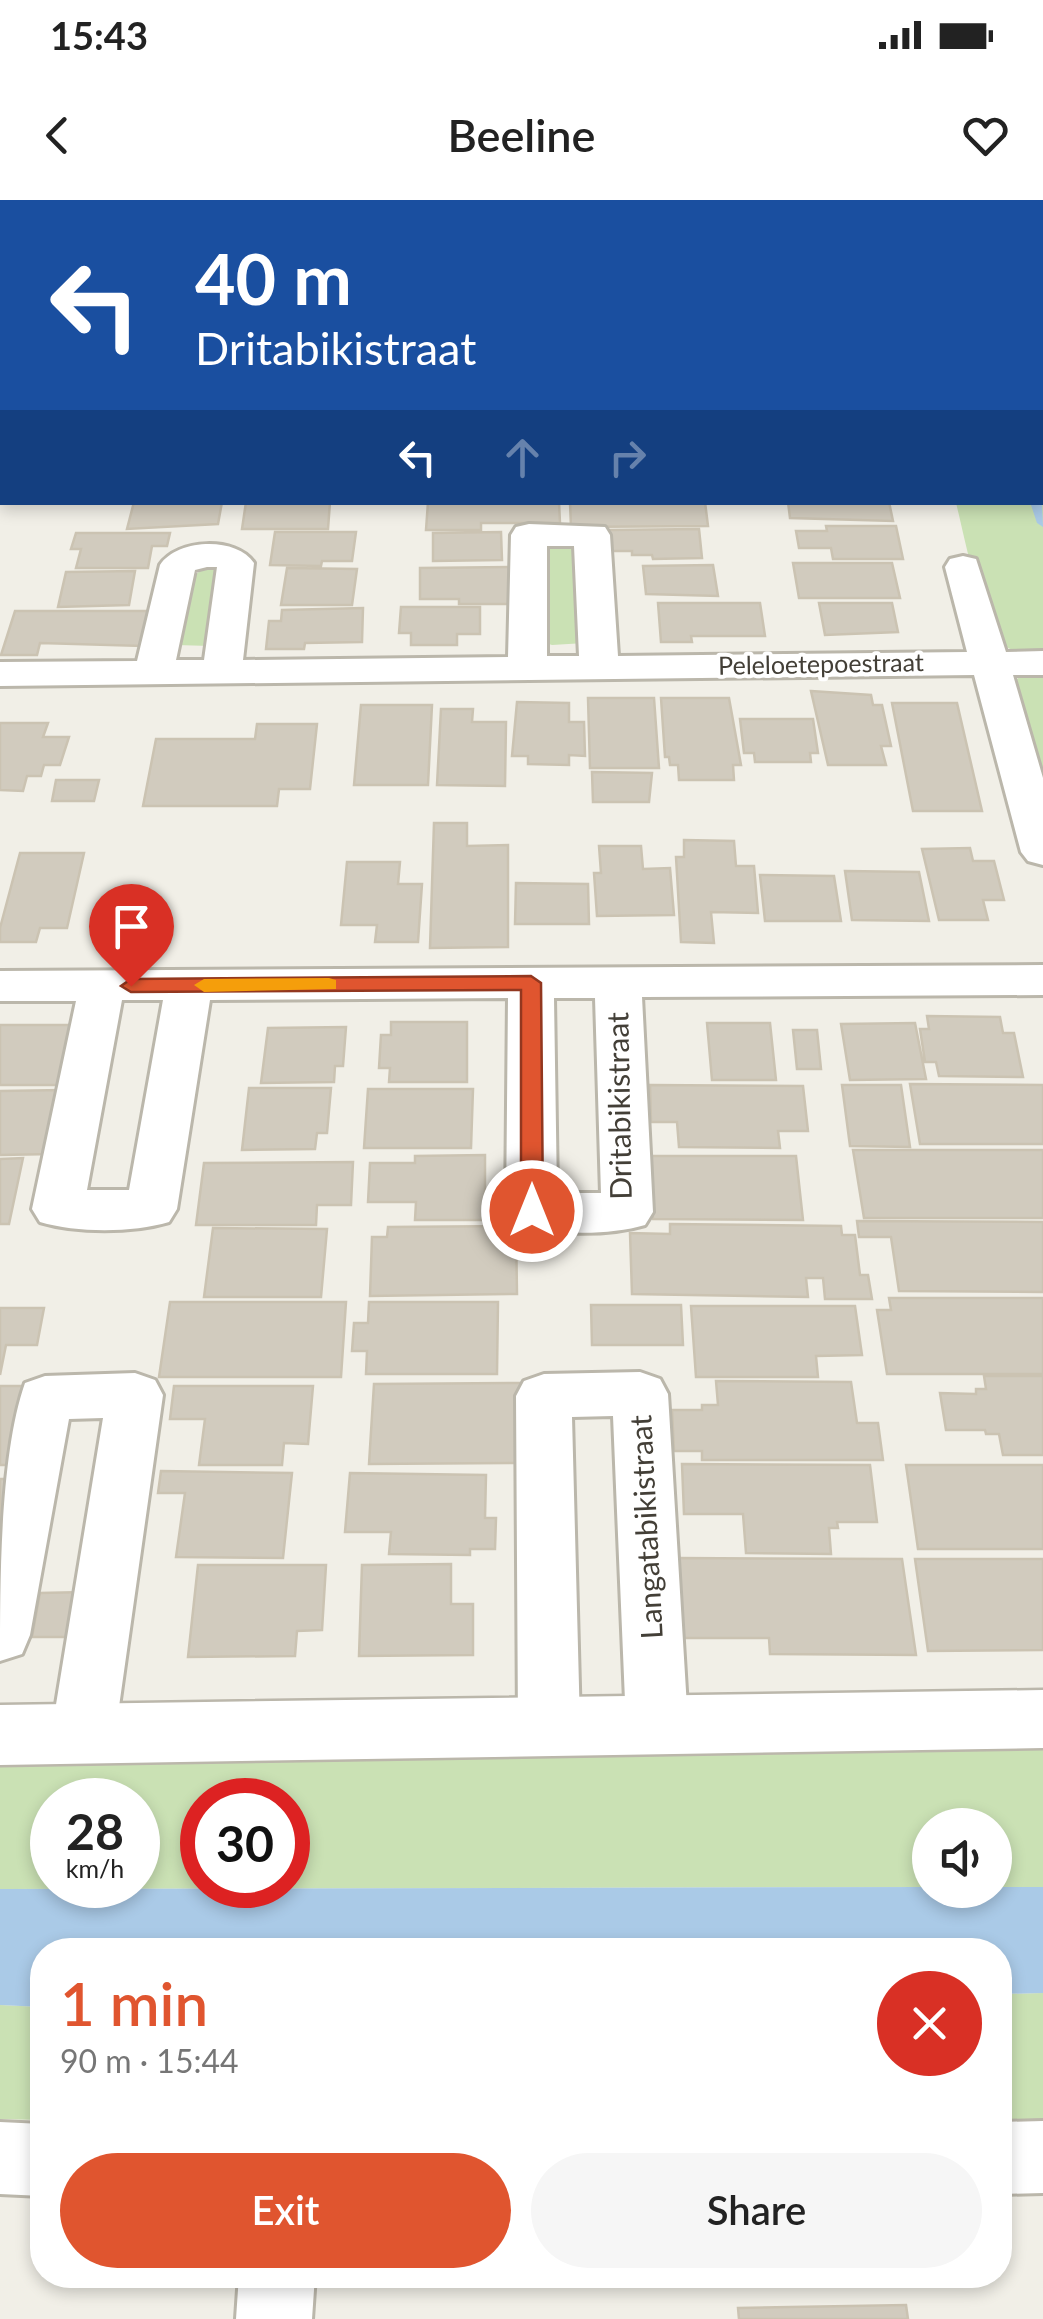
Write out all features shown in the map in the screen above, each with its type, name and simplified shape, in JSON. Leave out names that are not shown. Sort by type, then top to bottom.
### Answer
[{"type":"street","points":[[527,668],[529,535],[592,535],[600,667]]},
{"type":"street","points":[[154,672],[176,568],[191,557],[232,558],[236,563],[222,672]]},
{"type":"street","points":[[963,566],[1043,852]]},
{"type":"street","name":"Peleloetepoestraat","points":[[0,674],[1043,663]]},
{"type":"street","name":"Dritabikistraat","points":[[0,986],[1043,980]]},
{"type":"street","name":"Dritabikistraat","points":[[531,983],[532,1211],[626,1212],[618,983]]},
{"type":"street","points":[[102,986],[58,1209],[152,1209],[188,985]]},
{"type":"street","name":"Langatabikistraat","points":[[549,1725],[544,1396],[640,1394],[657,1724]]},
{"type":"street","points":[[0,1635],[45,1398],[135,1395],[83,1735]]},
{"type":"street","points":[[0,1735],[1043,1718]]},
{"type":"street","points":[[1012,2158],[1043,2157]]},
{"type":"street","points":[[0,2158],[30,2159]]},
{"type":"street","points":[[274,2319],[275,2288]]},
{"type":"green space","points":[[957,505],[1043,505],[1043,654],[1019,652],[998,641],[980,597]]},
{"type":"green space","points":[[579,539],[585,643],[552,645],[540,641],[541,545]]},
{"type":"green space","points":[[218,568],[210,646],[176,645],[192,578],[200,571]]},
{"type":"green space","points":[[1043,671],[1043,780],[1015,681],[1024,673]]},
{"type":"green space","points":[[1043,1746],[1043,1887],[1012,1887],[1012,1808],[912,1808],[912,1887],[310,1888],[310,1778],[180,1778],[180,1889],[160,1889],[160,1778],[30,1778],[30,1889],[0,1889],[0,1757]]},
{"type":"green space","points":[[1043,1993],[1043,2124],[1012,2124],[1012,1994]]},
{"type":"green space","points":[[0,2005],[30,2006],[30,2120],[0,2119]]},
{"type":"water","points":[[912,1887],[912,1908],[1012,1908],[1012,1887],[1043,1887],[1043,1993],[1012,1994],[1012,1938],[30,1938],[30,2006],[0,2005],[0,1889],[30,1889],[30,1908],[160,1908],[160,1889],[180,1889],[180,1908],[310,1908],[310,1888]]},
{"type":"building","points":[[133,505],[221,505],[218,524],[127,529]]},
{"type":"building","points":[[246,505],[330,505],[328,529],[242,529]]},
{"type":"building","points":[[428,505],[559,505],[560,523],[481,523],[481,530],[426,530]]},
{"type":"building","points":[[570,505],[705,505],[708,526],[571,527]]},
{"type":"building","points":[[788,505],[890,505],[893,521],[790,518]]},
{"type":"building","points":[[826,526],[896,526],[903,559],[833,559],[831,548],[799,548],[796,531],[827,531]]},
{"type":"building","points":[[699,529],[702,558],[653,559],[652,555],[632,555],[632,551],[611,551],[609,530]]},
{"type":"building","points":[[275,532],[356,532],[352,561],[322,561],[321,566],[270,565]]},
{"type":"building","points":[[501,532],[502,560],[433,561],[433,533]]},
{"type":"building","points":[[76,533],[170,533],[167,546],[152,546],[148,568],[76,568],[81,549],[71,549]]},
{"type":"building","points":[[793,563],[892,563],[900,598],[799,598]]},
{"type":"building","points":[[713,565],[718,596],[646,594],[643,566]]},
{"type":"building","points":[[513,567],[514,604],[420,599],[420,568]]},
{"type":"building","points":[[287,568],[357,569],[352,605],[281,605]]},
{"type":"building","points":[[135,571],[129,605],[58,607],[66,572]]},
{"type":"building","points":[[658,603],[760,603],[765,636],[691,636],[692,642],[661,642]]},
{"type":"building","points":[[819,603],[892,603],[898,632],[825,635]]},
{"type":"building","points":[[401,607],[480,607],[480,634],[457,634],[457,645],[411,645],[411,633],[399,633]]},
{"type":"building","points":[[363,608],[362,642],[305,643],[304,649],[266,649],[269,621],[281,621],[282,610]]},
{"type":"building","points":[[15,611],[151,611],[143,646],[40,643],[37,655],[1,655]]},
{"type":"building","points":[[811,691],[871,695],[873,705],[882,705],[891,746],[881,746],[886,765],[828,765]]},
{"type":"building","points":[[588,698],[654,698],[659,768],[590,768]]},
{"type":"building","points":[[661,698],[729,698],[741,765],[733,765],[734,780],[679,780],[678,765],[670,765],[669,757],[665,757]]},
{"type":"building","points":[[517,702],[569,703],[569,722],[584,722],[585,756],[569,755],[569,765],[528,764],[528,756],[512,756]]},
{"type":"building","points":[[892,703],[957,703],[982,811],[913,811]]},
{"type":"building","points":[[361,705],[432,705],[428,785],[354,785]]},
{"type":"building","points":[[441,709],[473,709],[472,722],[506,722],[505,786],[437,785]]},
{"type":"building","points":[[740,719],[813,719],[818,753],[810,753],[811,762],[755,762],[754,753],[744,753]]},
{"type":"building","points":[[0,723],[48,723],[43,737],[69,737],[60,765],[44,765],[41,776],[27,776],[23,791],[0,790]]},
{"type":"building","points":[[257,724],[317,724],[310,789],[279,789],[277,806],[143,806],[156,739],[255,739]]},
{"type":"building","points":[[592,772],[652,773],[649,802],[593,802]]},
{"type":"building","points":[[56,780],[99,780],[94,801],[52,801]]},
{"type":"building","points":[[434,823],[467,823],[467,846],[508,845],[508,947],[430,948]]},
{"type":"building","points":[[684,840],[734,841],[736,866],[754,866],[758,913],[711,912],[714,943],[681,942],[676,857],[684,857]]},
{"type":"building","points":[[599,846],[641,846],[643,869],[670,868],[674,915],[597,916],[594,873],[601,873]]},
{"type":"building","points":[[970,848],[973,861],[994,861],[1004,900],[983,900],[988,920],[939,920],[922,849]]},
{"type":"building","points":[[20,853],[84,853],[67,928],[40,928],[36,942],[0,942],[0,928]]},
{"type":"building","points":[[347,862],[400,862],[398,884],[422,884],[418,942],[375,942],[377,925],[341,925]]},
{"type":"building","points":[[845,871],[919,872],[929,921],[852,920]]},
{"type":"building","points":[[760,875],[834,876],[841,921],[765,921]]},
{"type":"building","points":[[516,883],[588,884],[589,924],[515,924]]},
{"type":"building","points":[[927,1016],[1000,1017],[1003,1033],[1014,1033],[1023,1077],[939,1076],[936,1062],[925,1062],[920,1029],[929,1029]]},
{"type":"building","points":[[391,1022],[467,1022],[467,1082],[389,1082],[390,1068],[379,1068],[381,1035],[391,1035]]},
{"type":"building","points":[[707,1023],[770,1023],[776,1080],[712,1080]]},
{"type":"building","points":[[915,1023],[926,1079],[850,1080],[841,1024]]},
{"type":"building","points":[[0,1025],[71,1025],[58,1085],[0,1085]]},
{"type":"building","points":[[346,1027],[343,1066],[335,1066],[334,1082],[261,1083],[268,1028]]},
{"type":"building","points":[[793,1030],[817,1030],[821,1069],[797,1069]]},
{"type":"building","points":[[910,1084],[1043,1085],[1043,1144],[920,1144]]},
{"type":"building","points":[[650,1085],[803,1086],[808,1131],[778,1131],[780,1148],[679,1147],[677,1122],[651,1122]]},
{"type":"building","points":[[842,1085],[901,1085],[910,1147],[850,1146]]},
{"type":"building","points":[[249,1088],[331,1088],[327,1133],[317,1133],[315,1149],[242,1150]]},
{"type":"building","points":[[368,1089],[473,1089],[471,1148],[364,1148]]},
{"type":"building","points":[[63,1090],[52,1154],[0,1155],[0,1091]]},
{"type":"building","points":[[853,1150],[1043,1150],[1043,1218],[864,1218]]},
{"type":"building","points":[[485,1155],[485,1220],[415,1220],[416,1202],[368,1202],[370,1163],[415,1163],[415,1156]]},
{"type":"building","points":[[649,1156],[796,1156],[803,1220],[653,1219]]},
{"type":"building","points":[[23,1158],[9,1224],[0,1224],[0,1159]]},
{"type":"building","points":[[353,1162],[351,1205],[317,1205],[316,1225],[196,1225],[204,1163]]},
{"type":"building","points":[[857,1221],[1043,1222],[1043,1292],[899,1291],[891,1237],[859,1237]]},
{"type":"building","points":[[670,1224],[841,1226],[842,1235],[855,1235],[860,1275],[868,1275],[872,1299],[825,1299],[823,1278],[806,1278],[808,1297],[632,1294],[630,1233],[670,1234]]},
{"type":"building","points":[[516,1226],[517,1294],[370,1296],[372,1237],[387,1237],[388,1227]]},
{"type":"building","points":[[213,1228],[327,1229],[321,1297],[204,1297]]},
{"type":"building","points":[[889,1298],[1043,1298],[1043,1374],[887,1374],[877,1310],[891,1310]]},
{"type":"building","points":[[170,1302],[346,1302],[341,1377],[159,1377]]},
{"type":"building","points":[[369,1302],[498,1302],[497,1374],[366,1374],[367,1351],[352,1351],[354,1323],[368,1323]]},
{"type":"building","points":[[591,1305],[681,1305],[683,1345],[592,1345]]},
{"type":"building","points":[[691,1306],[855,1306],[862,1355],[816,1356],[818,1377],[696,1377]]},
{"type":"building","points":[[0,1308],[44,1308],[37,1345],[6,1345],[0,1375]]},
{"type":"building","points":[[984,1376],[1043,1376],[1043,1455],[1003,1455],[999,1434],[946,1430],[940,1393],[976,1394],[976,1389],[986,1389]]},
{"type":"building","points":[[716,1381],[851,1382],[857,1423],[878,1423],[883,1460],[702,1460],[702,1451],[674,1451],[672,1410],[702,1410],[702,1405],[718,1405]]},
{"type":"building","points":[[527,1383],[522,1463],[369,1464],[374,1384]]},
{"type":"building","points":[[0,1386],[23,1386],[7,1465],[0,1465]]},
{"type":"building","points":[[174,1386],[313,1386],[308,1444],[284,1443],[282,1465],[199,1465],[205,1419],[170,1419]]},
{"type":"building","points":[[682,1464],[870,1465],[877,1522],[837,1522],[838,1528],[829,1528],[831,1554],[746,1553],[743,1514],[684,1514]]},
{"type":"building","points":[[906,1465],[1043,1465],[1043,1549],[918,1549]]},
{"type":"building","points":[[161,1471],[292,1473],[283,1558],[176,1557],[185,1493],[158,1493]]},
{"type":"building","points":[[350,1473],[486,1475],[485,1518],[496,1518],[495,1549],[470,1549],[470,1555],[389,1554],[391,1532],[345,1532]]},
{"type":"building","points":[[0,1479],[17,1479],[0,1562]]},
{"type":"building","points":[[676,1558],[902,1559],[916,1655],[770,1654],[769,1638],[679,1638]]},
{"type":"building","points":[[915,1559],[1043,1559],[1043,1650],[928,1651]]},
{"type":"building","points":[[451,1564],[451,1604],[473,1604],[473,1655],[359,1656],[362,1565]]},
{"type":"building","points":[[198,1565],[326,1565],[322,1630],[297,1631],[295,1656],[188,1657]]},
{"type":"building","points":[[85,1592],[79,1637],[32,1637],[40,1593]]},
{"type":"building","points":[[906,2305],[908,2319],[739,2319],[738,2308]]},
{"type":"waterway","points":[[1037,505],[1043,523]]},
{"type":"slow traffic","points":[[204,985],[329,984]]},
{"type":"route","points":[[131,986],[531,983],[532,1211]]}]
